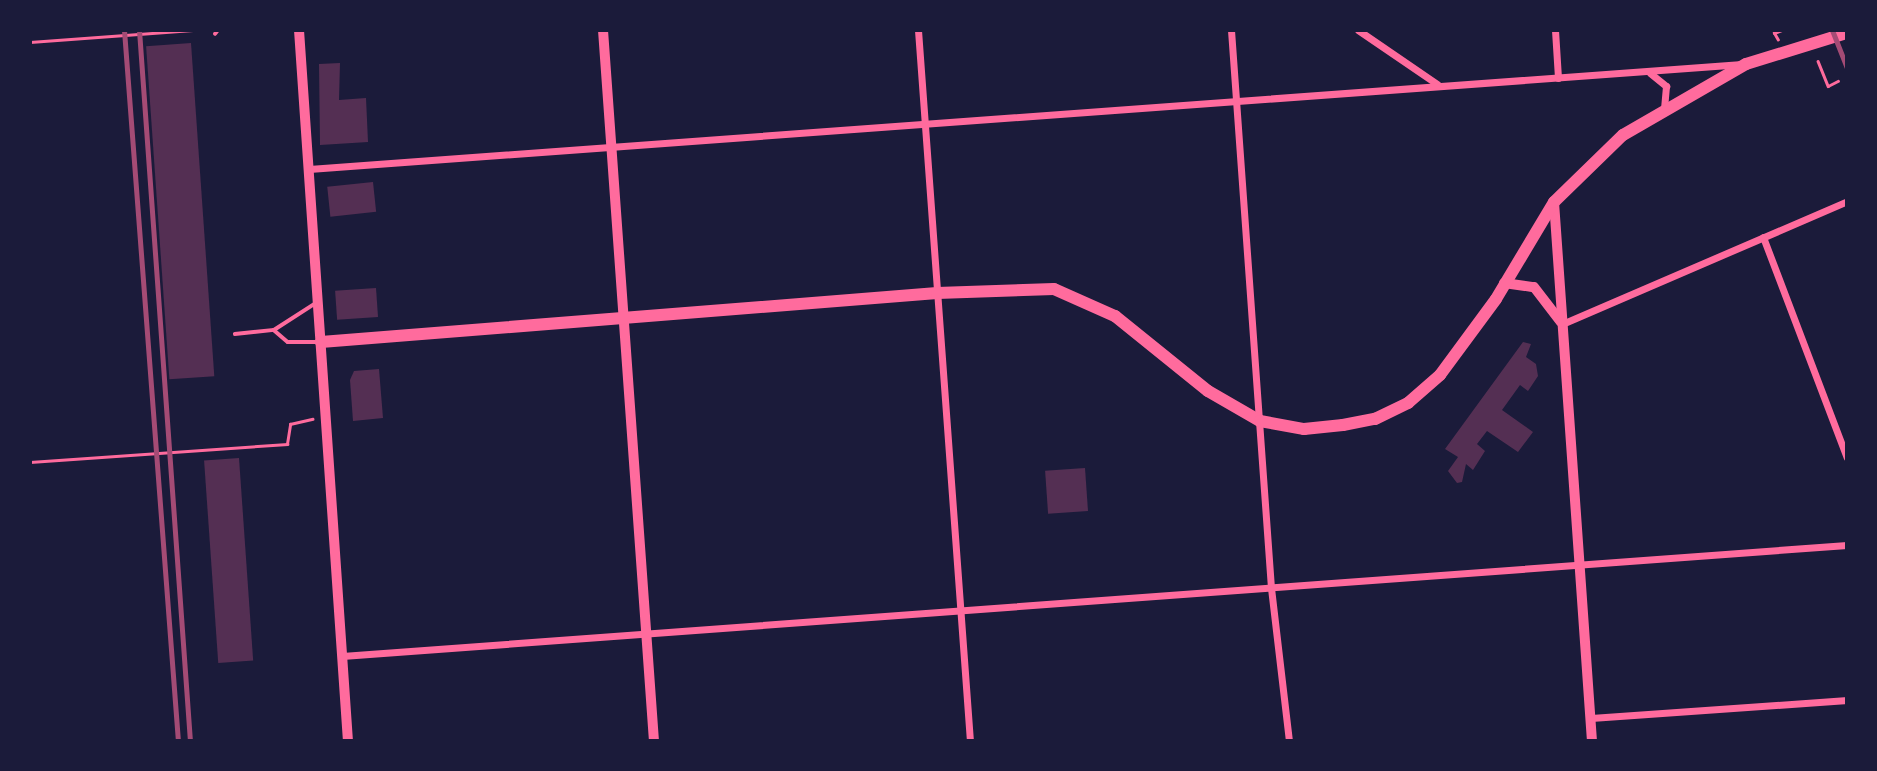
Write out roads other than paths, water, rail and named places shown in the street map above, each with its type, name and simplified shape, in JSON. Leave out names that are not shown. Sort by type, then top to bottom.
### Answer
[{"type":"main road","points":[[299,30],[348,741]]},
{"type":"main road","points":[[603,30],[654,741]]},
{"type":"main road","points":[[321,342],[624,321],[1015,287],[1073,295],[1125,322],[1208,391],[1260,421],[1304,429],[1375,419],[1408,403],[1440,375],[1471,336],[1554,202],[1599,154],[1664,109],[1746,64],[1847,33]]},
{"type":"main road","points":[[1554,202],[1592,741]]},
{"type":"main road","points":[[1504,283],[1534,287],[1562,324]]},
{"type":"street","points":[[918,30],[970,741]]},
{"type":"street","points":[[1231,30],[1271,588],[1289,741]]},
{"type":"street","points":[[1358,30],[1437,84]]},
{"type":"street","points":[[1555,30],[1558,78]]},
{"type":"street","points":[[309,169],[1437,84],[1746,64]]},
{"type":"street","points":[[1645,71],[1666,86],[1664,109]]},
{"type":"street","points":[[1562,324],[1847,201]]},
{"type":"street","points":[[1763,237],[1847,458]]},
{"type":"street","points":[[342,656],[1847,545]]},
{"type":"street","points":[[1591,718],[1847,700]]},
{"type":"lane","points":[[215,34],[218,30]]},
{"type":"lane","points":[[236,334],[274,330],[318,302]]},
{"type":"lane","points":[[274,330],[288,342],[321,342]]},
{"type":"railway","points":[[124,30],[178,741]]},
{"type":"railway","points":[[139,30],[190,741]]},
{"type":"railway","points":[[1832,30],[1847,68]]}]
